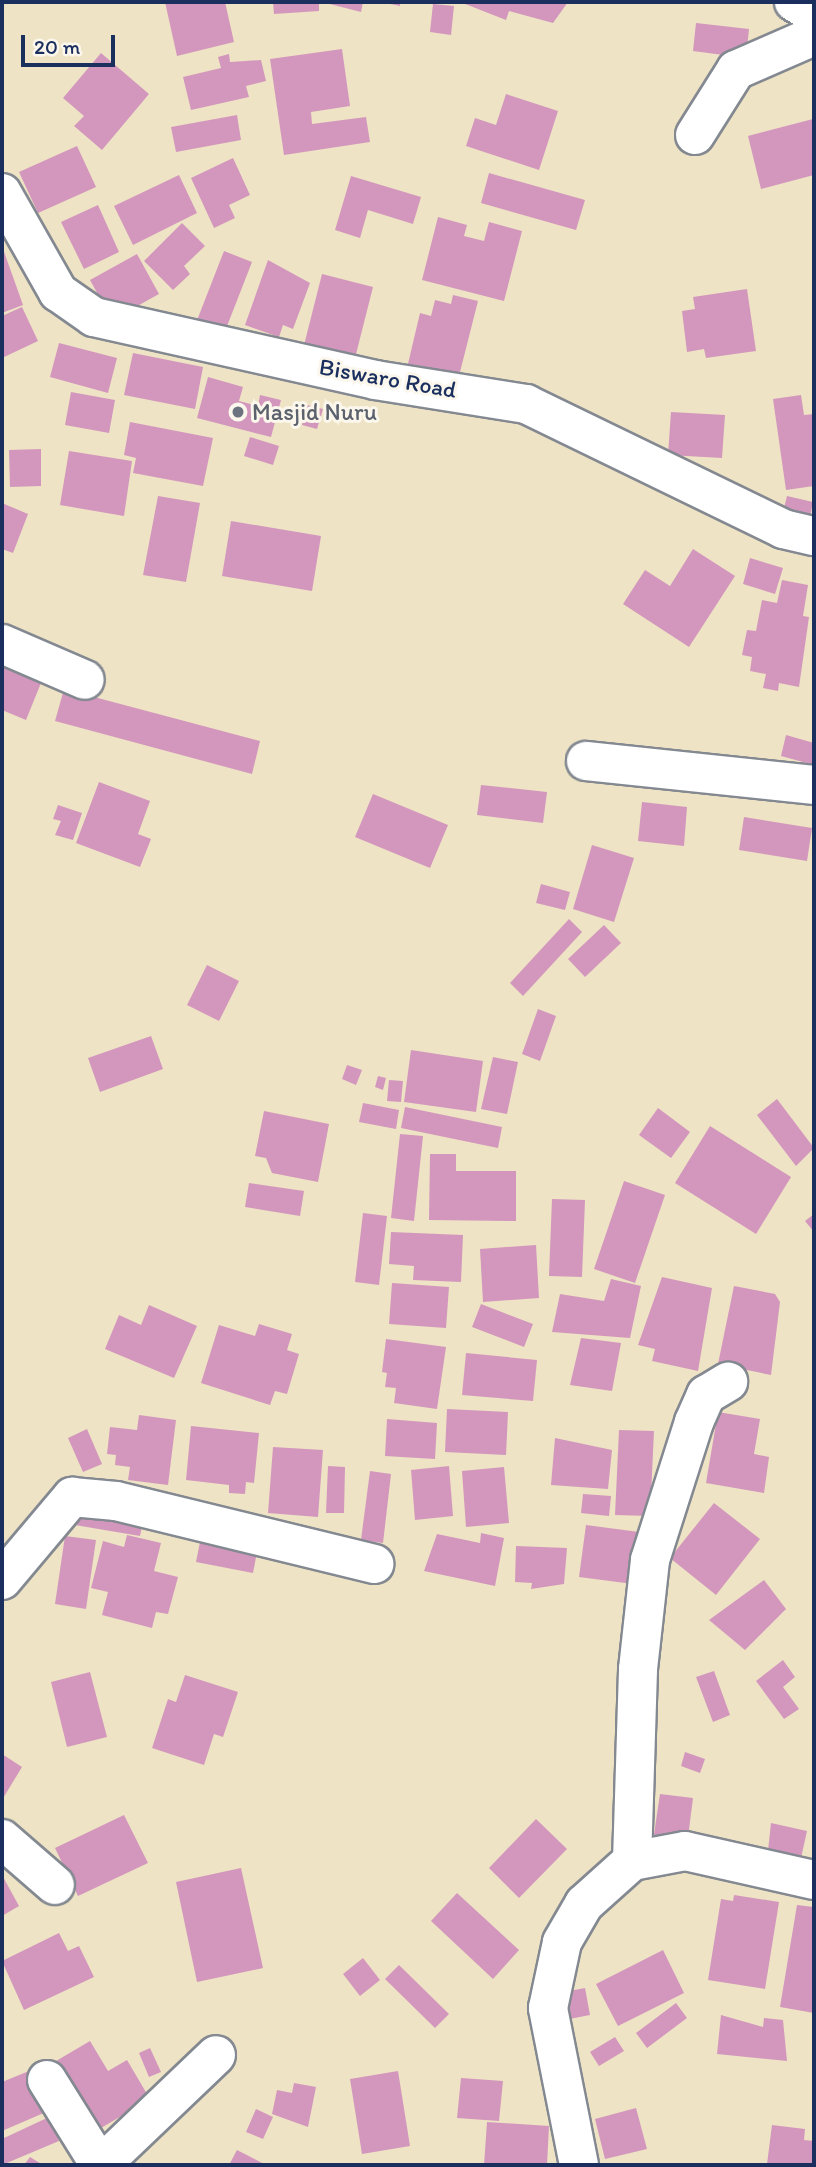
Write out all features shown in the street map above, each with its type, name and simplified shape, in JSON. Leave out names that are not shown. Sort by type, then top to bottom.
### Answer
[{"type":"street","points":[[794,2],[814,14]]},
{"type":"street","points":[[695,135],[736,71],[814,36]]},
{"type":"street","name":"Biswaro Road","points":[[2,193],[58,292],[94,317],[375,380],[526,404],[783,529],[814,536]]},
{"type":"street","points":[[2,644],[85,680]]},
{"type":"street","points":[[586,761],[814,785]]},
{"type":"street","points":[[632,1861],[638,1669],[650,1560],[694,1422],[706,1395],[727,1382]]},
{"type":"street","points":[[2,1580],[72,1497],[116,1501],[374,1564]]},
{"type":"street","points":[[2,1839],[55,1885]]},
{"type":"street","points":[[579,2165],[548,2008],[552,1975],[584,1903],[632,1861],[685,1851],[814,1880]]},
{"type":"street","points":[[47,2080],[100,2165],[216,2055]]},
{"type":"building","points":[[165,2],[225,2],[234,42],[177,56]]},
{"type":"building","points":[[273,2],[319,2],[319,11],[274,14]]},
{"type":"building","points":[[322,2],[363,2],[361,12]]},
{"type":"building","points":[[381,2],[400,2],[400,6]]},
{"type":"building","points":[[460,2],[568,2],[553,23],[509,11],[506,20]]},
{"type":"building","points":[[433,4],[454,6],[451,35],[430,32]]},
{"type":"building","points":[[696,23],[749,29],[746,58],[693,51]]},
{"type":"building","points":[[342,49],[350,106],[311,112],[312,124],[366,117],[370,142],[284,155],[270,59]]},
{"type":"building","points":[[101,53],[149,94],[102,150],[74,126],[84,116],[63,98]]},
{"type":"building","points":[[229,54],[230,62],[261,60],[266,81],[246,86],[249,97],[191,110],[183,77],[221,68],[218,57]]},
{"type":"building","points":[[506,94],[558,111],[539,170],[466,146],[475,118],[496,125]]},
{"type":"building","points":[[237,115],[241,140],[176,152],[171,127]]},
{"type":"building","points":[[813,119],[814,175],[761,189],[748,136]]},
{"type":"building","points":[[77,146],[96,187],[38,213],[19,172]]},
{"type":"building","points":[[233,158],[250,195],[229,205],[235,218],[214,228],[191,178]]},
{"type":"building","points":[[489,173],[585,200],[576,230],[481,203]]},
{"type":"building","points":[[179,175],[197,213],[133,245],[114,206]]},
{"type":"building","points":[[351,176],[421,197],[413,224],[368,210],[360,238],[335,230]]},
{"type":"building","points":[[98,205],[119,252],[84,269],[61,222]]},
{"type":"building","points":[[438,217],[467,225],[464,236],[484,241],[489,222],[522,231],[504,301],[422,280]]},
{"type":"building","points":[[182,223],[205,246],[184,266],[190,274],[173,290],[144,261]]},
{"type":"building","points":[[2,246],[23,305],[2,313]]},
{"type":"building","points":[[224,251],[252,262],[222,339],[194,328]]},
{"type":"building","points":[[137,254],[159,294],[112,320],[90,280]]},
{"type":"building","points":[[268,260],[310,283],[293,329],[283,325],[279,337],[245,325]]},
{"type":"building","points":[[322,274],[373,287],[353,366],[302,353]]},
{"type":"building","points":[[747,289],[756,351],[706,358],[704,349],[687,352],[682,311],[695,309],[693,297]]},
{"type":"building","points":[[453,295],[478,301],[458,380],[407,368],[420,313],[431,316],[435,300],[451,304]]},
{"type":"building","points":[[22,307],[38,341],[2,358],[2,316]]},
{"type":"building","points":[[59,343],[117,358],[108,393],[50,377]]},
{"type":"building","points":[[133,353],[203,367],[195,409],[124,395]]},
{"type":"building","name":"Masjid Nuru","points":[[208,377],[243,387],[239,401],[258,406],[260,395],[281,400],[271,437],[197,418]]},
{"type":"building","points":[[71,392],[115,400],[109,433],[65,425]]},
{"type":"building","points":[[801,395],[804,415],[814,414],[814,486],[786,490],[773,399]]},
{"type":"building","points":[[307,405],[323,409],[317,429],[302,425]]},
{"type":"building","points":[[329,405],[349,410],[346,418],[327,414]]},
{"type":"building","points":[[671,412],[725,415],[722,458],[668,455]]},
{"type":"building","points":[[130,422],[213,438],[203,486],[133,473],[136,458],[124,455]]},
{"type":"building","points":[[250,437],[279,446],[273,465],[244,456]]},
{"type":"building","points":[[41,449],[41,486],[10,487],[9,450]]},
{"type":"building","points":[[69,451],[132,461],[124,516],[60,505]]},
{"type":"building","points":[[158,496],[200,503],[186,582],[143,575]]},
{"type":"building","points":[[787,496],[813,502],[809,522],[782,516]]},
{"type":"building","points":[[2,503],[28,514],[13,553],[2,549]]},
{"type":"building","points":[[231,521],[321,536],[312,591],[222,576]]},
{"type":"building","points":[[693,549],[735,576],[689,647],[623,604],[645,570],[670,586]]},
{"type":"building","points":[[750,558],[783,568],[775,594],[743,584]]},
{"type":"building","points":[[782,580],[808,585],[803,616],[809,617],[799,687],[779,683],[778,691],[763,688],[766,674],[750,671],[752,657],[742,655],[747,630],[756,631],[762,600],[777,603]]},
{"type":"building","points":[[2,662],[43,678],[26,720],[2,710]]},
{"type":"building","points":[[64,689],[260,741],[252,774],[55,721]]},
{"type":"building","points":[[786,735],[814,743],[814,765],[781,756]]},
{"type":"building","points":[[99,782],[150,801],[138,834],[151,839],[140,867],[76,843]]},
{"type":"building","points":[[481,785],[547,792],[543,823],[477,815]]},
{"type":"building","points":[[373,794],[448,825],[430,868],[355,837]]},
{"type":"building","points":[[642,802],[687,807],[684,846],[638,841]]},
{"type":"building","points":[[58,805],[82,813],[73,840],[55,835],[61,821],[53,819]]},
{"type":"building","points":[[744,817],[812,828],[807,861],[739,850]]},
{"type":"building","points":[[592,845],[634,858],[614,922],[573,909]]},
{"type":"building","points":[[541,884],[570,892],[565,910],[536,903]]},
{"type":"building","points":[[569,919],[582,932],[523,996],[510,983]]},
{"type":"building","points":[[604,925],[621,943],[585,977],[568,959]]},
{"type":"building","points":[[207,965],[239,981],[219,1021],[187,1005]]},
{"type":"building","points":[[538,1009],[556,1016],[540,1061],[522,1054]]},
{"type":"building","points":[[151,1036],[163,1069],[100,1092],[88,1058]]},
{"type":"building","points":[[411,1050],[483,1061],[476,1112],[404,1102]]},
{"type":"building","points":[[493,1057],[518,1062],[507,1114],[481,1109]]},
{"type":"building","points":[[347,1065],[362,1070],[356,1085],[342,1079]]},
{"type":"building","points":[[378,1076],[386,1078],[383,1090],[375,1087]]},
{"type":"building","points":[[389,1080],[403,1081],[401,1102],[387,1101]]},
{"type":"building","points":[[777,1099],[814,1148],[796,1166],[757,1115]]},
{"type":"building","points":[[363,1103],[399,1110],[396,1129],[359,1122]]},
{"type":"building","points":[[405,1107],[502,1127],[498,1148],[401,1128]]},
{"type":"building","points":[[658,1108],[690,1132],[671,1158],[639,1135]]},
{"type":"building","points":[[264,1111],[329,1124],[318,1182],[272,1173],[266,1158],[255,1156]]},
{"type":"building","points":[[710,1126],[791,1177],[756,1234],[675,1183]]},
{"type":"building","points":[[400,1134],[423,1136],[414,1221],[391,1218]]},
{"type":"building","points":[[430,1154],[456,1154],[456,1171],[516,1171],[516,1221],[429,1220]]},
{"type":"building","points":[[624,1181],[665,1195],[635,1283],[594,1269]]},
{"type":"building","points":[[249,1183],[304,1191],[300,1216],[245,1207]]},
{"type":"building","points":[[552,1199],[585,1200],[582,1277],[549,1276]]},
{"type":"building","points":[[363,1213],[387,1216],[379,1285],[355,1282]]},
{"type":"building","points":[[814,1214],[814,1232],[805,1221]]},
{"type":"building","points":[[391,1232],[463,1235],[461,1282],[413,1280],[414,1266],[389,1264]]},
{"type":"building","points":[[536,1245],[539,1298],[483,1302],[480,1249]]},
{"type":"building","points":[[662,1277],[712,1288],[698,1371],[652,1361],[655,1349],[638,1345]]},
{"type":"building","points":[[611,1279],[641,1286],[630,1338],[552,1332],[560,1294],[604,1301]]},
{"type":"building","points":[[392,1283],[449,1287],[446,1328],[389,1324]]},
{"type":"building","points":[[734,1286],[775,1294],[780,1302],[771,1375],[718,1364]]},
{"type":"building","points":[[481,1304],[533,1324],[524,1347],[472,1327]]},
{"type":"building","points":[[149,1305],[197,1326],[174,1378],[105,1349],[119,1315],[141,1325]]},
{"type":"building","points":[[259,1324],[292,1334],[287,1350],[299,1354],[287,1394],[275,1391],[270,1405],[201,1383],[219,1325],[255,1336]]},
{"type":"building","points":[[581,1338],[621,1343],[612,1391],[570,1385]]},
{"type":"building","points":[[386,1339],[446,1347],[437,1409],[394,1403],[396,1388],[385,1387],[387,1373],[382,1372]]},
{"type":"building","points":[[466,1353],[537,1360],[533,1401],[462,1395]]},
{"type":"building","points":[[447,1409],[508,1412],[506,1455],[445,1452]]},
{"type":"building","points":[[718,1412],[760,1419],[754,1454],[769,1457],[764,1493],[706,1483]]},
{"type":"building","points":[[139,1415],[176,1420],[168,1485],[128,1480],[130,1467],[115,1465],[116,1455],[107,1454],[110,1427],[137,1430]]},
{"type":"building","points":[[387,1419],[437,1423],[435,1459],[385,1456]]},
{"type":"building","points":[[191,1426],[259,1433],[254,1483],[246,1482],[245,1494],[229,1493],[229,1485],[186,1480]]},
{"type":"building","points":[[87,1429],[102,1464],[83,1472],[68,1438]]},
{"type":"building","points":[[619,1430],[654,1431],[650,1516],[615,1515]]},
{"type":"building","points":[[555,1438],[612,1450],[608,1489],[551,1485]]},
{"type":"building","points":[[273,1447],[323,1450],[318,1517],[268,1513]]},
{"type":"building","points":[[328,1466],[345,1467],[344,1513],[326,1513]]},
{"type":"building","points":[[449,1466],[453,1516],[415,1520],[411,1470]]},
{"type":"building","points":[[504,1467],[509,1523],[466,1527],[462,1471]]},
{"type":"building","points":[[370,1471],[391,1474],[383,1543],[361,1540]]},
{"type":"building","points":[[583,1494],[611,1496],[609,1516],[581,1513]]},
{"type":"building","points":[[73,1503],[144,1516],[140,1536],[69,1524]]},
{"type":"building","points":[[714,1503],[760,1539],[716,1595],[670,1558]]},
{"type":"building","points":[[586,1525],[639,1532],[633,1584],[579,1577]]},
{"type":"building","points":[[481,1533],[504,1538],[495,1586],[424,1571],[437,1534],[480,1543]]},
{"type":"building","points":[[127,1535],[161,1543],[154,1571],[178,1577],[168,1614],[156,1612],[152,1628],[102,1615],[108,1592],[91,1588],[103,1541],[124,1547]]},
{"type":"building","points":[[65,1536],[96,1540],[86,1609],[55,1604]]},
{"type":"building","points":[[201,1537],[258,1547],[253,1573],[196,1562]]},
{"type":"building","points":[[516,1546],[567,1548],[564,1584],[531,1589],[532,1583],[515,1582]]},
{"type":"building","points":[[764,1580],[786,1609],[745,1650],[709,1620]]},
{"type":"building","points":[[783,1660],[795,1677],[783,1687],[799,1709],[784,1719],[756,1681]]},
{"type":"building","points":[[714,1671],[730,1715],[713,1722],[696,1677]]},
{"type":"building","points":[[90,1672],[107,1737],[67,1747],[51,1682]]},
{"type":"building","points":[[185,1675],[238,1692],[223,1737],[214,1734],[204,1765],[152,1748],[168,1699],[176,1702]]},
{"type":"building","points":[[685,1752],[705,1759],[700,1773],[681,1766]]},
{"type":"building","points":[[2,1754],[22,1767],[2,1800]]},
{"type":"building","points":[[660,1794],[693,1798],[687,1845],[653,1841]]},
{"type":"building","points":[[124,1815],[148,1863],[78,1896],[55,1848]]},
{"type":"building","points":[[536,1819],[567,1849],[519,1898],[489,1868]]},
{"type":"building","points":[[771,1823],[807,1831],[799,1867],[767,1860]]},
{"type":"building","points":[[241,1868],[263,1968],[197,1982],[176,1882]]},
{"type":"building","points":[[2,1875],[19,1906],[2,1916]]},
{"type":"building","points":[[457,1893],[519,1950],[493,1979],[431,1921]]},
{"type":"building","points":[[734,1895],[779,1902],[765,1989],[708,1980],[721,1899],[733,1901]]},
{"type":"building","points":[[797,1905],[814,1907],[814,2013],[780,2007]]},
{"type":"building","points":[[59,1933],[68,1951],[79,1946],[94,1977],[24,2010],[2,1961]]},
{"type":"building","points":[[663,1950],[684,1993],[618,2026],[596,1984]]},
{"type":"building","points":[[363,1958],[380,1980],[360,1996],[343,1974]]},
{"type":"building","points":[[399,1965],[449,2014],[435,2028],[385,1979]]},
{"type":"building","points":[[585,1988],[590,2015],[559,2021],[554,1994]]},
{"type":"building","points":[[676,2003],[687,2018],[647,2048],[636,2033]]},
{"type":"building","points":[[721,2015],[763,2027],[764,2018],[783,2020],[787,2061],[717,2054]]},
{"type":"building","points":[[615,2037],[624,2051],[599,2066],[590,2052]]},
{"type":"building","points":[[90,2041],[108,2071],[127,2060],[150,2099],[91,2134],[51,2064]]},
{"type":"building","points":[[150,2048],[161,2072],[149,2077],[139,2053]]},
{"type":"building","points":[[29,2071],[46,2112],[2,2131],[2,2082]]},
{"type":"building","points":[[398,2071],[410,2146],[362,2154],[350,2079]]},
{"type":"building","points":[[461,2078],[503,2081],[499,2121],[457,2118]]},
{"type":"building","points":[[294,2083],[316,2087],[308,2127],[272,2114],[277,2090],[292,2093]]},
{"type":"building","points":[[636,2108],[647,2149],[605,2159],[595,2119]]},
{"type":"building","points":[[256,2109],[273,2117],[263,2139],[246,2132]]},
{"type":"building","points":[[49,2117],[59,2141],[2,2165],[2,2139]]},
{"type":"building","points":[[487,2122],[549,2126],[547,2165],[484,2165]]},
{"type":"building","points":[[772,2125],[805,2129],[804,2140],[814,2141],[814,2165],[767,2164]]},
{"type":"building","points":[[237,2150],[266,2165],[229,2165]]},
{"type":"building","points":[[30,2157],[43,2165],[24,2165]]},
{"type":"place","name":"Masjid Nuru","points":[[238,412]]}]
